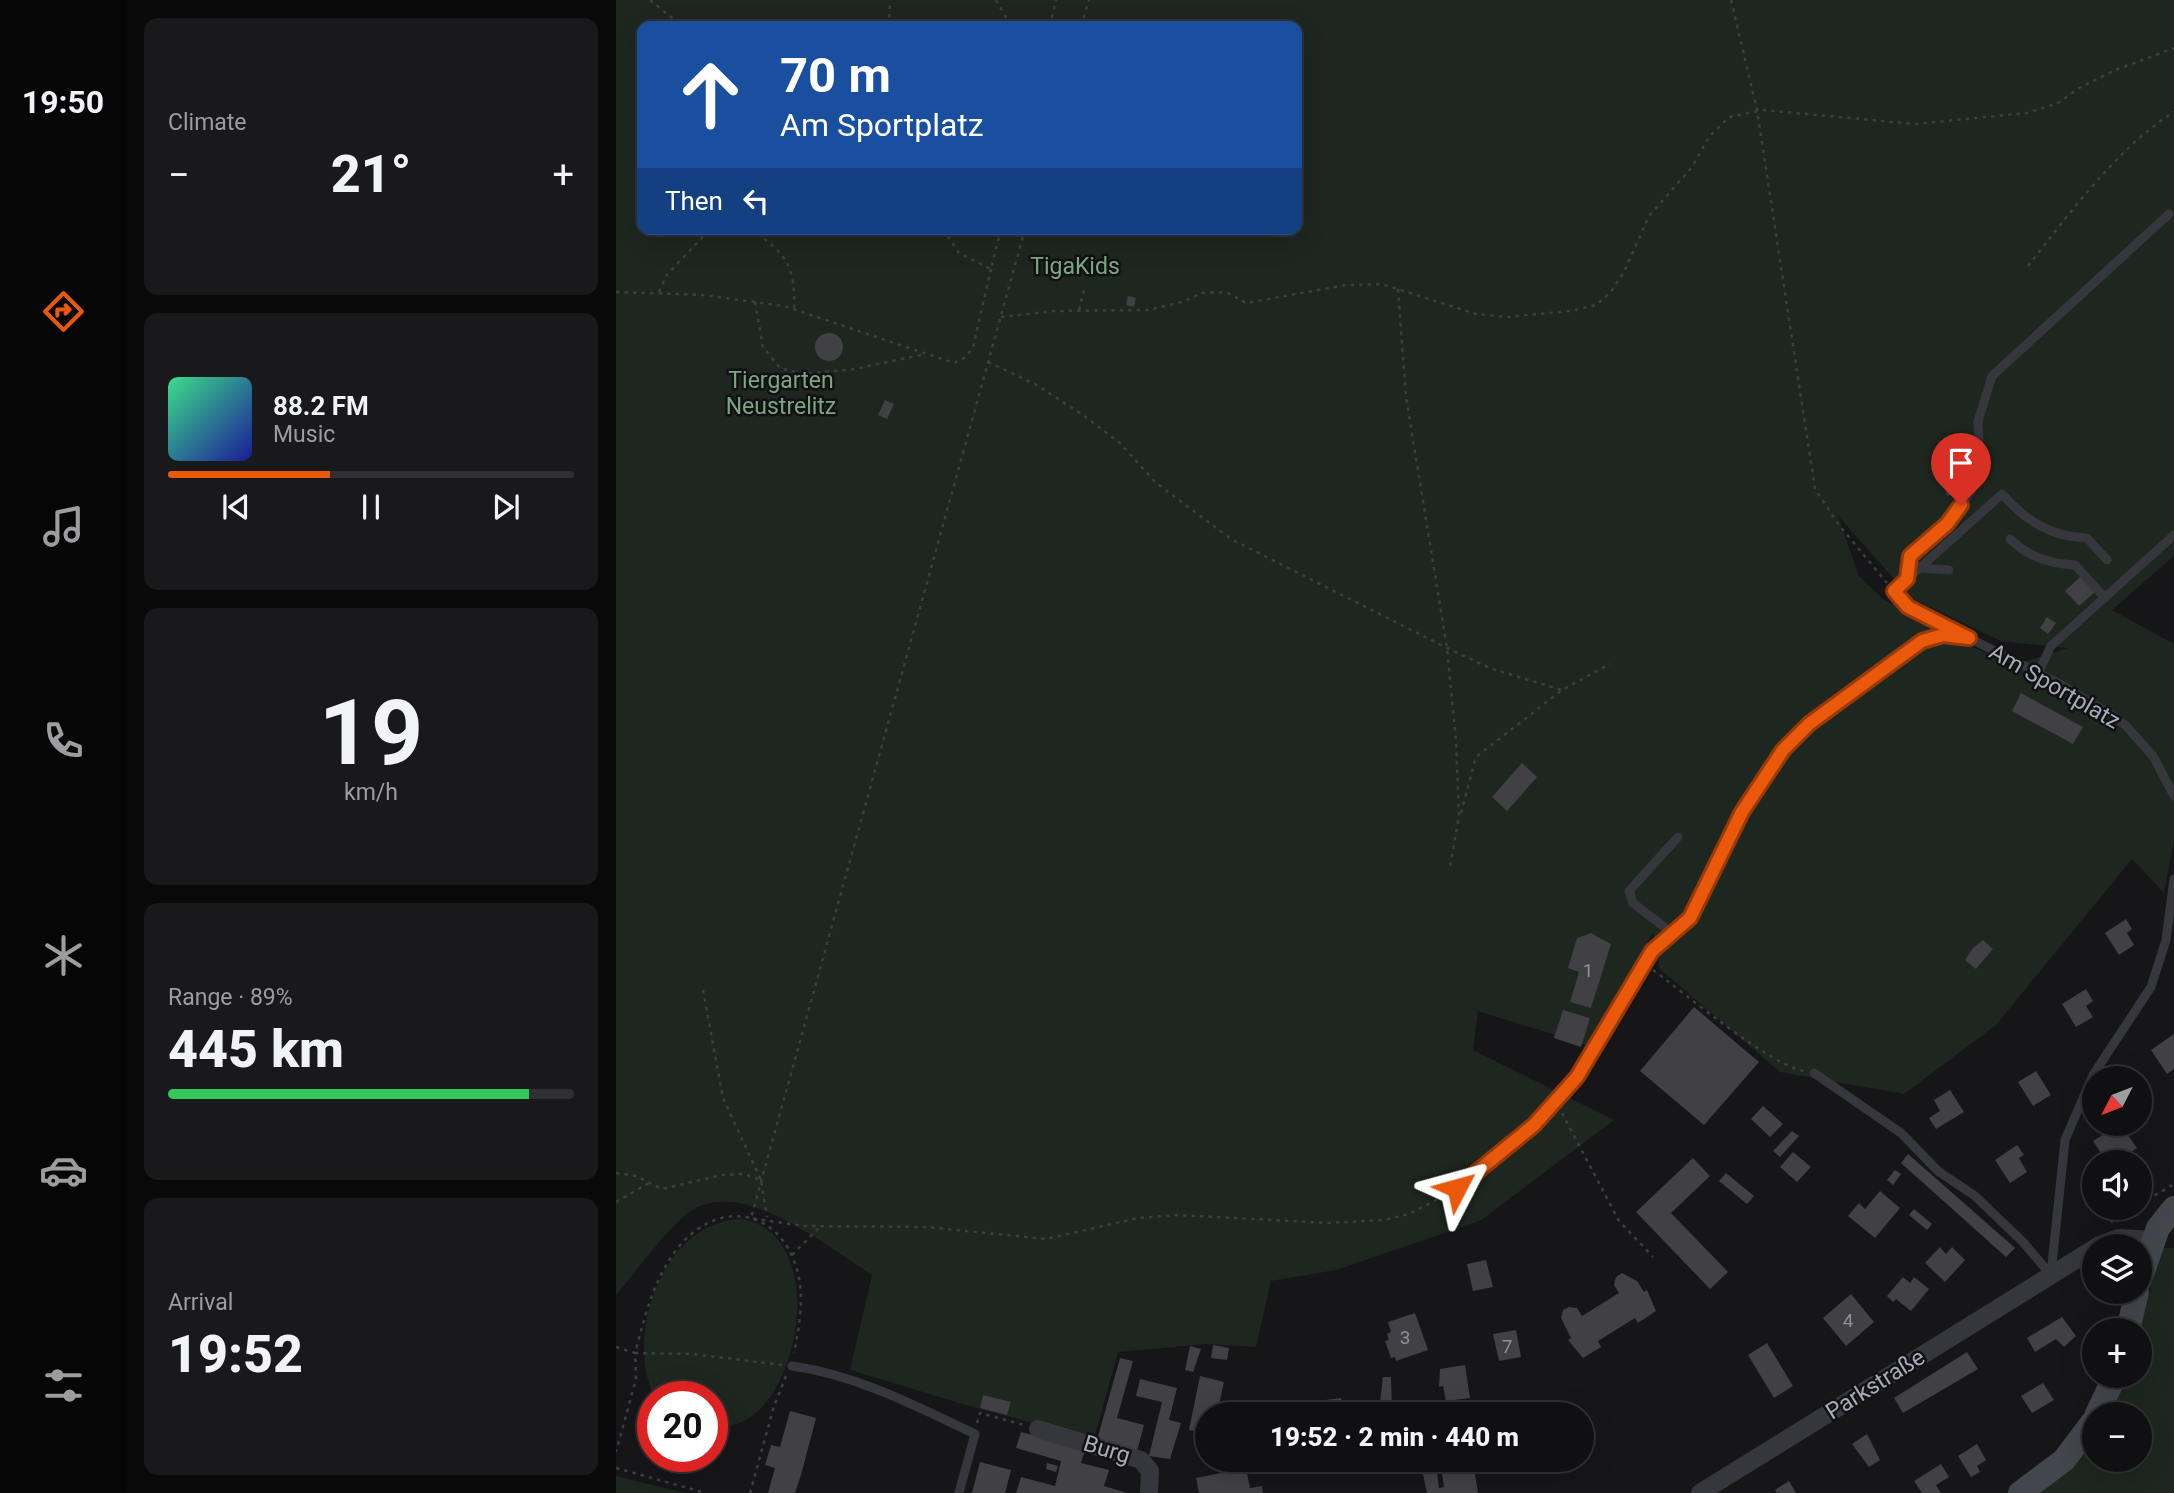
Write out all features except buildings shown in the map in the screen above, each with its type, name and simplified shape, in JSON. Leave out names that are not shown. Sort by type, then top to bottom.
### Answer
[{"type":"main road","points":[[2152,1243],[2174,1208]]},
{"type":"main road","points":[[2020,1493],[2064,1460],[2082,1436]]},
{"type":"street","name":"Parkstraße","points":[[1700,1493],[2082,1256]]},
{"type":"street","name":"Burg","points":[[1038,1429],[1141,1460],[1150,1471],[1149,1493]]},
{"type":"lane","points":[[1907,579],[1910,556],[1952,518],[1971,491],[1966,472],[1980,468],[1978,421],[1992,376],[2169,214]]},
{"type":"lane","points":[[1969,638],[1908,607],[1894,591],[2002,494],[2025,517],[2042,528],[2072,538],[2087,538],[2107,560]]},
{"type":"lane","points":[[2038,673],[2051,646],[2174,536]]},
{"type":"lane","points":[[2010,539],[2021,550],[2053,564],[2075,565],[2105,598]]},
{"type":"lane","points":[[1920,568],[1949,570]]},
{"type":"lane","name":"Am Sportplatz","points":[[1457,1188],[1556,1103],[1577,1077],[1644,963],[1690,918],[1750,797],[1794,737],[1922,641],[1943,635],[1969,638],[2038,673],[2126,726],[2153,756],[2174,796]]},
{"type":"lane","points":[[1672,933],[1633,903],[1629,891],[1678,837]]},
{"type":"lane","points":[[2051,1276],[2065,1140],[2093,1075],[2151,987],[2166,940],[2174,879]]},
{"type":"lane","points":[[1814,1073],[1901,1133],[1938,1171],[1975,1196],[2023,1242],[2051,1276]]},
{"type":"lane","points":[[792,1366],[838,1376],[882,1390],[975,1434],[959,1493]]},
{"type":"path","points":[[650,0],[676,21]]},
{"type":"path","points":[[889,21],[890,0]]},
{"type":"path","points":[[996,0],[1008,21]]},
{"type":"path","points":[[1051,21],[1056,0]]},
{"type":"path","points":[[1083,21],[1089,0]]},
{"type":"path","points":[[1731,0],[1757,110],[1815,489],[1839,525],[1894,591]]},
{"type":"path","points":[[1001,317],[1079,310],[1148,310],[1182,302],[1202,293],[1228,293],[1246,303],[1346,285],[1382,284],[1455,309],[1486,315],[1507,317],[1570,311],[1596,305],[1610,293],[1624,272],[1649,216],[1692,167],[1709,137],[1729,117],[1757,110],[1915,124],[2028,113],[2058,103],[2079,88],[2113,71],[2174,48]]},
{"type":"path","points":[[2028,266],[2067,217],[2131,148],[2156,123],[2174,111]]},
{"type":"path","points":[[659,292],[666,276],[704,235]]},
{"type":"path","points":[[760,235],[788,261],[795,282],[794,309]]},
{"type":"path","points":[[947,235],[959,253],[991,269]]},
{"type":"path","points":[[616,292],[659,292],[794,309],[954,363],[966,358],[973,347],[1000,235]]},
{"type":"path","points":[[751,1217],[1023,235]]},
{"type":"path","points":[[1079,310],[1085,286]]},
{"type":"path","points":[[1398,289],[1406,397],[1447,648],[1460,816]]},
{"type":"path","points":[[755,302],[763,347],[780,368],[803,374],[855,369],[925,354]]},
{"type":"path","points":[[988,362],[1035,384],[1083,415],[1119,443],[1171,495],[1231,539],[1492,669],[1562,690]]},
{"type":"path","points":[[1450,867],[1476,757],[1562,690],[1610,664]]},
{"type":"path","points":[[1644,963],[1781,1062],[1792,1069],[1814,1073]]},
{"type":"path","points":[[703,990],[723,1098],[761,1180],[768,1218]]},
{"type":"path","points":[[1556,1103],[1619,1221],[1653,1257]]},
{"type":"path","points":[[616,1173],[649,1182],[662,1189],[722,1175],[744,1174],[761,1180]]},
{"type":"path","points":[[616,1202],[649,1182]]},
{"type":"path","points":[[2152,1198],[2174,1184]]},
{"type":"path","points":[[616,1452],[636,1379],[635,1353],[655,1285],[679,1247],[702,1226],[721,1217],[768,1218],[803,1226],[927,1227],[1046,1239],[1138,1218],[1178,1215],[1328,1223],[1362,1222],[1409,1214],[1457,1188]]},
{"type":"path","points":[[750,1493],[774,1406],[792,1366],[800,1319],[800,1283],[792,1255],[772,1228],[751,1217]]},
{"type":"path","points":[[792,1255],[822,1225]]},
{"type":"path","points":[[616,1347],[635,1353],[692,1354],[792,1366]]},
{"type":"path","points":[[975,1434],[980,1413],[1038,1429]]},
{"type":"path","points":[[616,1468],[706,1493]]},
{"type":"path","points":[[672,1493],[675,1485]]},
{"type":"green space","points":[[616,0],[2174,0],[2174,556],[2112,610],[2174,644],[2174,841],[2164,893],[2132,859],[1996,1025],[1904,1094],[1780,1072],[1660,969],[1653,932],[1591,1046],[1554,1038],[1555,1035],[1478,1011],[1473,1050],[1614,1120],[1480,1221],[1336,1270],[1271,1281],[1256,1347],[1206,1344],[1118,1352],[1094,1439],[976,1408],[850,1370],[872,1275],[783,1219],[757,1208],[732,1202],[709,1203],[688,1213],[616,1295]],"holes":[[[1838,516],[1911,598],[2001,641],[2068,648],[2010,666],[1884,600],[1859,576]]]},
{"type":"green space","points":[[742,1219],[767,1230],[784,1249],[794,1275],[797,1305],[794,1336],[786,1366],[773,1392],[757,1412],[728,1426],[728,1381],[649,1381],[644,1342],[648,1313],[658,1285],[672,1259],[691,1238],[715,1224]]},
{"type":"green space","points":[[2162,1248],[2174,1248],[2174,1493],[2035,1493],[2082,1448],[2082,1472],[2152,1472],[2152,1402],[2114,1402],[2120,1388],[2152,1388],[2152,1318],[2142,1318],[2146,1304],[2152,1304],[2152,1284]]},
{"type":"green space","points":[[616,1476],[685,1493],[616,1493]]},
{"type":"route","points":[[1457,1188],[1534,1125],[1577,1077],[1652,951],[1690,918],[1750,797],[1794,737],[1922,641],[1943,635],[1969,638],[1908,607],[1894,591],[1907,579],[1910,556],[1947,524],[1961,505]]},
{"type":"park label","name":"TigaKids","points":[[1075,266]]},
{"type":"park label","name":"Tiergarten Neustrelitz","points":[[781,393]]}]
